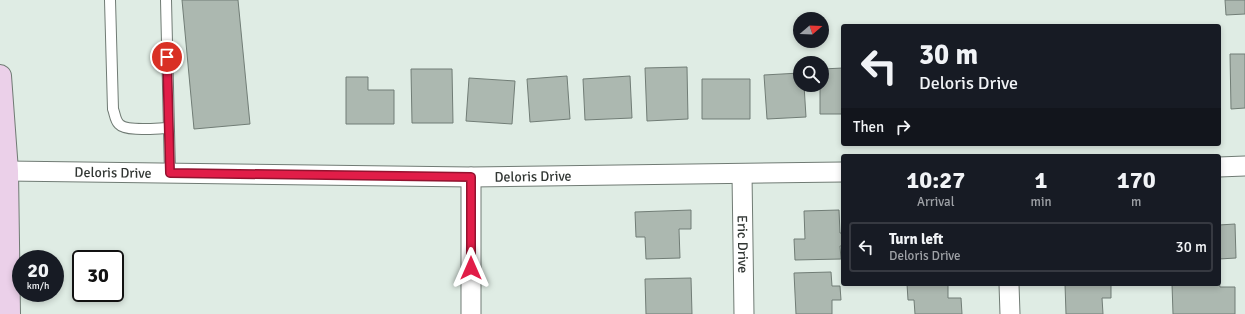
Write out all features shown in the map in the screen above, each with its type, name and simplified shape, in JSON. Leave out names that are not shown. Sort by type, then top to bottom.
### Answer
[{"type":"main road","points":[[0,76],[7,171],[9,314]]},
{"type":"street","points":[[1221,167],[1245,166]]},
{"type":"street","name":"Deloris Drive","points":[[7,171],[471,177],[841,172]]},
{"type":"street","name":"Eric Drive","points":[[742,174],[744,314]]},
{"type":"street","points":[[471,177],[471,314]]},
{"type":"street","points":[[1009,286],[1010,314]]},
{"type":"lane","points":[[110,0],[113,109],[116,118],[120,125],[128,128],[169,128]]},
{"type":"lane","points":[[166,0],[170,173]]},
{"type":"building","points":[[182,0],[238,0],[250,124],[194,129]]},
{"type":"building","points":[[1225,0],[1245,0],[1245,14],[1226,15]]},
{"type":"building","points":[[1230,54],[1245,54],[1245,108],[1231,109]]},
{"type":"building","points":[[687,67],[688,119],[647,121],[645,68]]},
{"type":"building","points":[[841,68],[841,114],[820,114],[820,92],[829,92],[829,69]]},
{"type":"building","points":[[411,69],[452,69],[453,123],[412,123]]},
{"type":"building","points":[[793,73],[793,92],[804,92],[806,117],[767,119],[764,75]]},
{"type":"building","points":[[567,76],[570,119],[530,122],[527,79]]},
{"type":"building","points":[[630,76],[632,118],[585,120],[583,79]]},
{"type":"building","points":[[346,77],[368,77],[368,90],[394,90],[394,124],[346,124]]},
{"type":"building","points":[[469,78],[515,81],[512,124],[466,121]]},
{"type":"building","points":[[702,79],[750,79],[750,119],[702,119]]},
{"type":"building","points":[[691,210],[691,229],[679,229],[680,258],[646,259],[645,237],[636,237],[635,212]]},
{"type":"building","points":[[839,210],[841,259],[795,260],[794,239],[805,239],[804,211]]},
{"type":"building","points":[[1235,224],[1236,258],[1221,259],[1221,225]]},
{"type":"building","points":[[831,272],[832,286],[840,286],[841,300],[832,300],[832,314],[796,314],[794,273]]},
{"type":"building","points":[[691,278],[692,314],[646,314],[645,279]]},
{"type":"building","points":[[907,286],[948,286],[948,298],[961,298],[962,314],[915,314],[914,300],[908,300]]},
{"type":"building","points":[[1065,286],[1111,286],[1111,298],[1102,298],[1103,314],[1066,314]]},
{"type":"building","points":[[1172,286],[1235,287],[1235,314],[1173,314]]},
{"type":"route","points":[[167,57],[170,173],[471,177],[471,268]]}]
